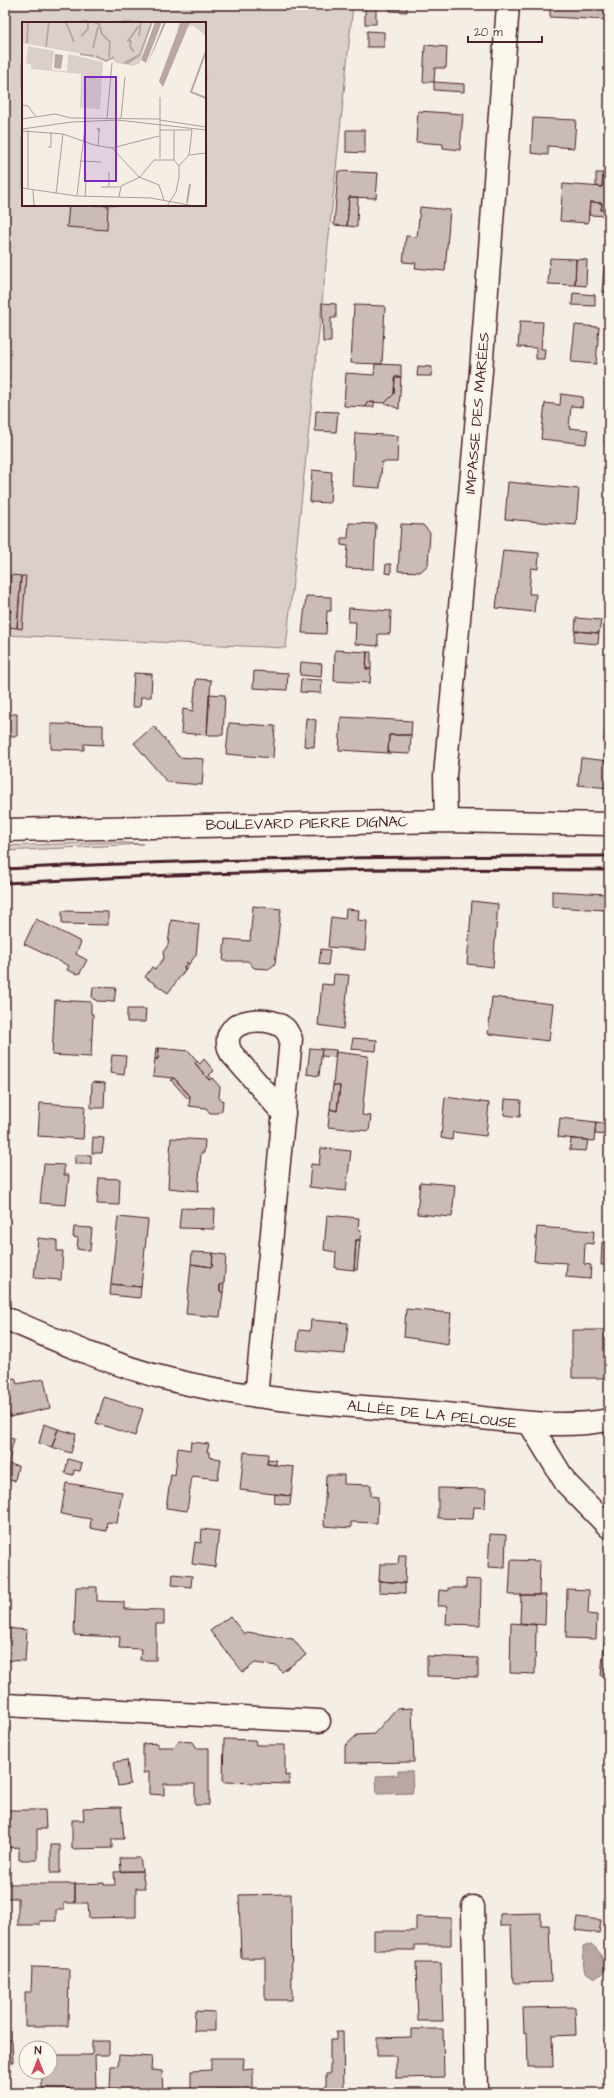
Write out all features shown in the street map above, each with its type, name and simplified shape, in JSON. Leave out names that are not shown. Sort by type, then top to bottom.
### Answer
[{"type":"street","name":"IMPASSE DES MARÉES","points":[[446,821],[445,776],[481,364],[508,5]]},
{"type":"street","name":"BOULEVARD PIERRE DIGNAC","points":[[5,830],[446,821],[609,824]]},
{"type":"street","points":[[256,1396],[284,1114]]},
{"type":"street","name":"ALLÉE DE LA PELOUSE","points":[[5,1318],[76,1349],[168,1379],[256,1396],[471,1416],[530,1424],[609,1420]]},
{"type":"street","points":[[530,1424],[566,1483],[609,1527]]},
{"type":"street","points":[[5,1706],[319,1720]]},
{"type":"street","points":[[473,1907],[476,2093]]},
{"type":"shaded area","points":[[5,5],[353,5],[286,648],[5,635]]},
{"type":"shaded area","points":[[113,842],[143,844],[5,851],[5,846]]},
{"type":"shaded area","points":[[398,1771],[412,1771],[413,1793],[377,1794],[376,1776],[398,1775]]},
{"type":"shaded area","points":[[591,1944],[599,1952],[605,1967],[605,1971],[596,1978],[585,1972],[584,1966],[583,1947]]},
{"type":"building","points":[[365,5],[376,5],[376,24],[365,24]]},
{"type":"building","points":[[390,5],[407,5],[407,12],[390,11]]},
{"type":"building","points":[[550,5],[609,5],[609,20],[550,17]]},
{"type":"building","points":[[367,31],[384,32],[384,47],[367,47]]},
{"type":"building","points":[[425,45],[447,47],[446,68],[435,68],[434,82],[423,82]]},
{"type":"building","points":[[434,82],[464,84],[464,92],[434,90]]},
{"type":"building","points":[[418,111],[463,114],[460,150],[443,148],[443,144],[416,142]]},
{"type":"building","points":[[533,118],[576,120],[574,148],[548,146],[548,155],[531,153]]},
{"type":"building","points":[[346,130],[365,130],[365,153],[346,152]]},
{"type":"building","points":[[338,171],[378,173],[376,198],[349,197],[347,226],[334,225]]},
{"type":"building","points":[[596,173],[603,173],[602,187],[596,186]]},
{"type":"building","points":[[603,173],[609,173],[609,211],[601,210],[602,203],[590,202],[588,223],[560,221],[563,184],[602,187]]},
{"type":"building","points":[[349,197],[358,197],[357,227],[347,226]]},
{"type":"building","points":[[590,202],[602,203],[601,210],[609,211],[609,216],[589,215]]},
{"type":"building","points":[[69,206],[108,206],[107,230],[67,227]]},
{"type":"building","points":[[420,207],[450,210],[445,271],[415,268],[416,263],[403,262],[406,236],[417,237]]},
{"type":"building","points":[[606,239],[609,240],[609,251],[605,251]]},
{"type":"building","points":[[550,258],[576,259],[575,285],[548,284]]},
{"type":"building","points":[[576,259],[587,260],[586,286],[575,285]]},
{"type":"building","points":[[604,266],[609,267],[609,292],[602,292]]},
{"type":"building","points":[[573,293],[595,295],[595,306],[572,305]]},
{"type":"building","points":[[322,303],[336,304],[336,318],[331,318],[331,342],[323,342]]},
{"type":"building","points":[[354,305],[385,306],[382,364],[351,363]]},
{"type":"building","points":[[520,321],[543,322],[541,349],[545,349],[544,359],[536,359],[536,348],[518,347]]},
{"type":"building","points":[[575,325],[599,327],[596,364],[571,362]]},
{"type":"building","points":[[375,364],[401,365],[401,377],[395,377],[394,394],[385,403],[367,402],[366,407],[344,406],[346,373],[374,375]]},
{"type":"building","points":[[418,366],[432,367],[431,376],[417,376]]},
{"type":"building","points":[[395,377],[401,377],[399,409],[385,403],[394,394]]},
{"type":"building","points":[[561,394],[583,397],[582,407],[571,406],[569,428],[588,430],[586,444],[541,439],[545,403],[560,405]]},
{"type":"building","points":[[367,402],[374,402],[374,407],[366,407]]},
{"type":"building","points":[[607,410],[609,410],[609,444],[604,444]]},
{"type":"building","points":[[316,411],[338,412],[336,432],[315,431]]},
{"type":"building","points":[[355,433],[398,436],[397,462],[382,462],[380,488],[352,486]]},
{"type":"building","points":[[312,470],[332,472],[330,503],[310,502]]},
{"type":"building","points":[[508,482],[579,489],[576,525],[505,519]]},
{"type":"building","points":[[349,523],[376,524],[374,569],[346,568],[348,546],[341,545],[341,538],[348,538]]},
{"type":"building","points":[[401,524],[423,525],[430,533],[428,565],[420,572],[398,571]]},
{"type":"building","points":[[503,550],[539,553],[538,569],[531,568],[529,594],[536,594],[534,612],[496,608]]},
{"type":"building","points":[[386,564],[391,564],[391,574],[385,573]]},
{"type":"building","points":[[11,575],[21,576],[17,628],[7,627],[8,612],[12,611],[8,611]]},
{"type":"building","points":[[21,576],[26,576],[22,629],[17,628]]},
{"type":"building","points":[[306,596],[331,597],[331,611],[327,611],[326,634],[302,633]]},
{"type":"building","points":[[349,608],[391,611],[390,634],[378,634],[378,646],[355,644],[356,622],[348,622]]},
{"type":"building","points":[[576,618],[601,620],[599,633],[575,631]]},
{"type":"building","points":[[575,631],[599,633],[598,644],[574,642]]},
{"type":"building","points":[[335,650],[367,652],[366,669],[371,669],[370,683],[334,681]]},
{"type":"building","points":[[367,652],[371,652],[371,669],[366,669]]},
{"type":"building","points":[[301,662],[322,664],[321,677],[300,675]]},
{"type":"building","points":[[254,671],[288,673],[287,690],[253,688]]},
{"type":"building","points":[[134,673],[152,674],[151,697],[141,697],[140,707],[132,707]]},
{"type":"building","points":[[196,679],[211,680],[207,735],[181,733],[183,709],[193,711]]},
{"type":"building","points":[[301,679],[322,680],[321,693],[300,692]]},
{"type":"building","points":[[209,694],[225,695],[223,735],[207,735]]},
{"type":"building","points":[[609,700],[609,741],[604,740]]},
{"type":"building","points":[[6,714],[17,714],[17,736],[6,736],[5,751]]},
{"type":"building","points":[[341,717],[412,721],[411,735],[389,735],[388,753],[339,750]]},
{"type":"building","points":[[306,718],[316,720],[314,747],[304,746]]},
{"type":"building","points":[[229,723],[275,726],[273,758],[226,754]]},
{"type":"building","points":[[51,724],[103,725],[103,745],[84,744],[84,750],[51,749]]},
{"type":"building","points":[[154,726],[179,757],[204,759],[202,785],[167,782],[134,743]]},
{"type":"building","points":[[389,735],[411,735],[410,754],[388,753]]},
{"type":"building","points":[[581,758],[609,761],[609,788],[578,785]]},
{"type":"building","points":[[552,891],[606,894],[606,910],[552,907]]},
{"type":"building","points":[[472,901],[498,904],[493,967],[467,964]]},
{"type":"building","points":[[253,906],[281,909],[275,964],[269,969],[254,968],[248,961],[223,961],[225,939],[250,941]]},
{"type":"building","points":[[346,909],[359,910],[358,920],[367,921],[365,950],[328,947],[331,917],[345,919]]},
{"type":"building","points":[[62,911],[108,912],[108,925],[62,924]]},
{"type":"building","points":[[36,919],[81,942],[76,954],[87,960],[80,973],[77,974],[67,970],[69,966],[24,944]]},
{"type":"building","points":[[171,920],[199,924],[196,955],[189,964],[187,962],[184,967],[185,970],[168,993],[145,977],[152,967],[155,969],[164,958],[163,952],[168,945]]},
{"type":"building","points":[[321,949],[330,950],[328,965],[319,964]]},
{"type":"building","points":[[187,962],[189,964],[185,970],[184,967]]},
{"type":"building","points":[[334,974],[349,975],[343,1029],[318,1025],[322,984],[333,985]]},
{"type":"building","points":[[93,987],[116,988],[114,1002],[97,1001],[92,998]]},
{"type":"building","points":[[492,997],[553,1004],[549,1041],[488,1034]]},
{"type":"building","points":[[55,1000],[91,1002],[91,1014],[93,1014],[91,1057],[52,1055]]},
{"type":"building","points":[[127,1009],[146,1009],[145,1022],[127,1022]]},
{"type":"building","points":[[353,1038],[377,1040],[376,1051],[351,1049]]},
{"type":"building","points":[[156,1048],[159,1048],[158,1059],[155,1059]]},
{"type":"building","points":[[159,1048],[189,1051],[197,1061],[195,1063],[209,1080],[212,1078],[220,1087],[219,1097],[223,1101],[222,1110],[217,1113],[210,1113],[206,1108],[189,1106],[190,1096],[174,1078],[153,1076],[155,1059],[158,1059]]},
{"type":"building","points":[[310,1048],[322,1049],[319,1076],[307,1074]]},
{"type":"building","points":[[322,1049],[336,1050],[335,1057],[321,1056]]},
{"type":"building","points":[[336,1052],[368,1056],[362,1115],[371,1116],[369,1131],[328,1127],[330,1109],[337,1111],[340,1086],[333,1085]]},
{"type":"building","points":[[112,1055],[126,1056],[124,1075],[110,1073]]},
{"type":"building","points":[[204,1059],[214,1071],[209,1075],[212,1078],[209,1080],[195,1063],[197,1061],[200,1064]]},
{"type":"building","points":[[174,1078],[190,1096],[188,1099],[171,1080]]},
{"type":"building","points":[[92,1082],[105,1083],[104,1108],[91,1108]]},
{"type":"building","points":[[333,1085],[340,1086],[337,1111],[330,1109]]},
{"type":"building","points":[[445,1097],[489,1103],[486,1136],[453,1132],[452,1140],[441,1138]]},
{"type":"building","points":[[505,1099],[521,1100],[520,1117],[504,1115]]},
{"type":"building","points":[[40,1103],[85,1106],[83,1139],[38,1136]]},
{"type":"building","points":[[560,1118],[596,1122],[594,1141],[558,1137]]},
{"type":"building","points":[[596,1122],[609,1124],[609,1135],[595,1134]]},
{"type":"building","points":[[93,1137],[104,1138],[102,1153],[92,1153]]},
{"type":"building","points":[[171,1138],[205,1140],[204,1153],[201,1153],[198,1191],[168,1188]]},
{"type":"building","points":[[571,1139],[588,1140],[586,1151],[570,1150]]},
{"type":"building","points":[[321,1148],[351,1151],[346,1191],[309,1187],[311,1164],[319,1165]]},
{"type":"building","points":[[75,1155],[91,1155],[91,1164],[75,1164]]},
{"type":"building","points":[[44,1164],[64,1165],[64,1175],[69,1175],[66,1205],[40,1203]]},
{"type":"building","points":[[99,1178],[120,1179],[119,1205],[97,1204]]},
{"type":"building","points":[[420,1182],[455,1185],[452,1217],[417,1214]]},
{"type":"building","points":[[181,1208],[215,1209],[214,1229],[179,1228]]},
{"type":"building","points":[[327,1215],[359,1218],[358,1229],[361,1230],[360,1240],[356,1240],[354,1270],[335,1268],[336,1252],[324,1250]]},
{"type":"building","points":[[118,1217],[148,1220],[141,1287],[111,1284]]},
{"type":"building","points":[[74,1227],[92,1228],[90,1251],[77,1249],[78,1238],[73,1237]]},
{"type":"building","points":[[537,1227],[594,1231],[593,1244],[585,1243],[584,1264],[591,1265],[590,1279],[566,1277],[567,1263],[534,1261]]},
{"type":"building","points":[[38,1238],[57,1240],[57,1251],[63,1251],[61,1280],[34,1278]]},
{"type":"building","points":[[356,1240],[360,1240],[357,1270],[354,1270]]},
{"type":"building","points":[[602,1242],[609,1243],[609,1265],[601,1265]]},
{"type":"building","points":[[192,1252],[213,1253],[212,1267],[191,1264]]},
{"type":"building","points":[[213,1253],[226,1255],[224,1283],[220,1285],[220,1291],[223,1293],[220,1317],[186,1314],[191,1264],[212,1267]]},
{"type":"building","points":[[224,1283],[223,1293],[220,1291],[220,1285]]},
{"type":"building","points":[[111,1284],[141,1287],[140,1298],[110,1295]]},
{"type":"building","points":[[406,1309],[451,1313],[448,1344],[404,1337]]},
{"type":"building","points":[[311,1320],[348,1323],[345,1354],[297,1350],[299,1330],[310,1331]]},
{"type":"building","points":[[572,1330],[605,1330],[607,1378],[572,1378]]},
{"type":"building","points":[[15,1378],[17,1384],[44,1379],[50,1408],[10,1417],[5,1398],[5,1380]]},
{"type":"building","points":[[104,1397],[143,1409],[135,1436],[96,1423]]},
{"type":"building","points":[[44,1424],[58,1429],[52,1447],[39,1443]]},
{"type":"building","points":[[58,1429],[76,1434],[71,1453],[52,1447]]},
{"type":"building","points":[[5,1437],[14,1439],[8,1464],[18,1466],[15,1481],[5,1479]]},
{"type":"building","points":[[191,1442],[209,1444],[207,1452],[209,1452],[209,1457],[221,1459],[218,1479],[192,1476],[187,1511],[166,1508],[171,1474],[175,1475],[178,1448],[190,1450]]},
{"type":"building","points":[[244,1452],[268,1454],[267,1464],[294,1467],[291,1496],[240,1490]]},
{"type":"building","points":[[68,1459],[82,1463],[80,1471],[74,1470],[73,1475],[65,1473]]},
{"type":"building","points":[[268,1459],[276,1460],[276,1465],[267,1464]]},
{"type":"building","points":[[326,1475],[344,1475],[344,1484],[371,1485],[371,1496],[378,1497],[377,1523],[351,1522],[351,1528],[324,1526]]},
{"type":"building","points":[[608,1475],[609,1502],[606,1502]]},
{"type":"building","points":[[66,1483],[122,1492],[117,1523],[107,1522],[106,1531],[90,1528],[91,1519],[61,1514]]},
{"type":"building","points":[[438,1488],[486,1489],[485,1508],[474,1507],[473,1519],[438,1518]]},
{"type":"building","points":[[275,1494],[291,1496],[290,1505],[274,1503]]},
{"type":"building","points":[[202,1529],[219,1531],[215,1567],[192,1564],[195,1542],[201,1543]]},
{"type":"building","points":[[490,1534],[506,1535],[505,1568],[488,1567]]},
{"type":"building","points":[[399,1555],[406,1555],[405,1583],[379,1581],[380,1564],[398,1564]]},
{"type":"building","points":[[511,1560],[540,1561],[539,1595],[509,1595]]},
{"type":"building","points":[[173,1574],[192,1576],[191,1587],[172,1585]]},
{"type":"building","points":[[466,1579],[481,1580],[480,1625],[446,1624],[447,1606],[438,1606],[439,1590],[448,1591],[448,1588],[466,1588]]},
{"type":"building","points":[[379,1581],[405,1583],[405,1593],[379,1592]]},
{"type":"building","points":[[76,1587],[97,1587],[97,1601],[124,1602],[124,1609],[164,1610],[164,1624],[156,1624],[156,1660],[140,1660],[141,1649],[119,1648],[120,1637],[74,1635]]},
{"type":"building","points":[[567,1589],[589,1590],[588,1614],[597,1615],[596,1639],[566,1638]]},
{"type":"building","points":[[521,1595],[546,1595],[545,1625],[520,1623]]},
{"type":"building","points":[[230,1616],[244,1634],[247,1632],[293,1639],[306,1655],[282,1672],[277,1666],[255,1663],[243,1672],[210,1631]]},
{"type":"building","points":[[511,1623],[536,1625],[535,1674],[510,1673]]},
{"type":"building","points":[[606,1625],[609,1625],[609,1677],[601,1676]]},
{"type":"building","points":[[5,1628],[27,1630],[25,1661],[5,1660]]},
{"type":"building","points":[[427,1656],[478,1658],[478,1677],[427,1676]]},
{"type":"building","points":[[412,1708],[414,1762],[345,1763],[345,1746],[357,1735],[374,1734],[396,1709]]},
{"type":"building","points":[[224,1739],[255,1740],[256,1745],[285,1745],[285,1776],[289,1775],[289,1784],[223,1782]]},
{"type":"building","points":[[179,1741],[193,1742],[197,1748],[209,1748],[209,1805],[195,1805],[195,1784],[164,1784],[164,1795],[149,1794],[149,1772],[143,1773],[143,1744],[158,1743],[158,1747],[174,1747]]},
{"type":"building","points":[[127,1760],[130,1784],[118,1786],[114,1762]]},
{"type":"building","points":[[121,1807],[124,1839],[112,1839],[112,1848],[72,1849],[72,1820],[84,1820],[83,1808]]},
{"type":"building","points":[[5,1810],[45,1810],[46,1829],[37,1829],[37,1860],[19,1860],[19,1847],[5,1848]]},
{"type":"building","points":[[51,1845],[60,1845],[60,1873],[51,1873]]},
{"type":"building","points":[[120,1858],[140,1858],[142,1871],[121,1871]]},
{"type":"building","points":[[142,1871],[145,1888],[136,1888],[136,1917],[89,1918],[88,1903],[75,1903],[75,1884],[104,1883],[104,1885],[115,1885],[114,1872]]},
{"type":"building","points":[[5,1884],[75,1884],[75,1903],[64,1903],[64,1910],[56,1910],[56,1921],[40,1921],[40,1925],[18,1925],[18,1898],[5,1898]]},
{"type":"building","points":[[291,1894],[292,2000],[265,2000],[265,1958],[241,1958],[239,1895]]},
{"type":"building","points":[[541,1913],[541,1925],[549,1925],[551,1982],[513,1983],[511,1926],[500,1926],[500,1914]]},
{"type":"building","points":[[416,1917],[451,1918],[451,1945],[415,1945],[415,1950],[374,1950],[374,1931],[416,1931]]},
{"type":"building","points":[[577,1917],[601,1920],[599,1933],[575,1930]]},
{"type":"building","points":[[416,1963],[441,1963],[443,2021],[418,2021]]},
{"type":"building","points":[[32,1967],[69,1968],[68,2026],[25,2026],[25,1992],[31,1992]]},
{"type":"building","points":[[575,2007],[576,2035],[552,2036],[553,2067],[528,2067],[527,2032],[524,2033],[523,2008]]},
{"type":"building","points":[[195,2011],[215,2012],[215,2031],[194,2031]]},
{"type":"building","points":[[411,2029],[443,2029],[444,2077],[396,2078],[396,2056],[377,2056],[377,2038],[411,2037]]},
{"type":"building","points":[[336,2032],[343,2032],[344,2093],[326,2093],[326,2074],[330,2074],[330,2040],[336,2040]]},
{"type":"building","points":[[5,2040],[12,2040],[13,2062],[5,2062]]},
{"type":"building","points":[[92,2041],[109,2041],[109,2055],[95,2055],[96,2089],[42,2088],[42,2080],[58,2080],[58,2055],[92,2055]]},
{"type":"building","points":[[119,2055],[152,2057],[151,2070],[162,2071],[163,2092],[110,2090],[111,2066],[118,2066]]},
{"type":"building","points":[[211,2058],[244,2058],[243,2070],[253,2069],[253,2090],[217,2089],[213,2093],[191,2093],[191,2071],[211,2070]]},
{"type":"building","points":[[534,2091],[534,2093],[511,2093],[511,2092]]},
{"type":"railway","points":[[5,869],[307,859],[609,856]]},
{"type":"railway","points":[[5,883],[172,875],[376,869],[609,870]]}]
